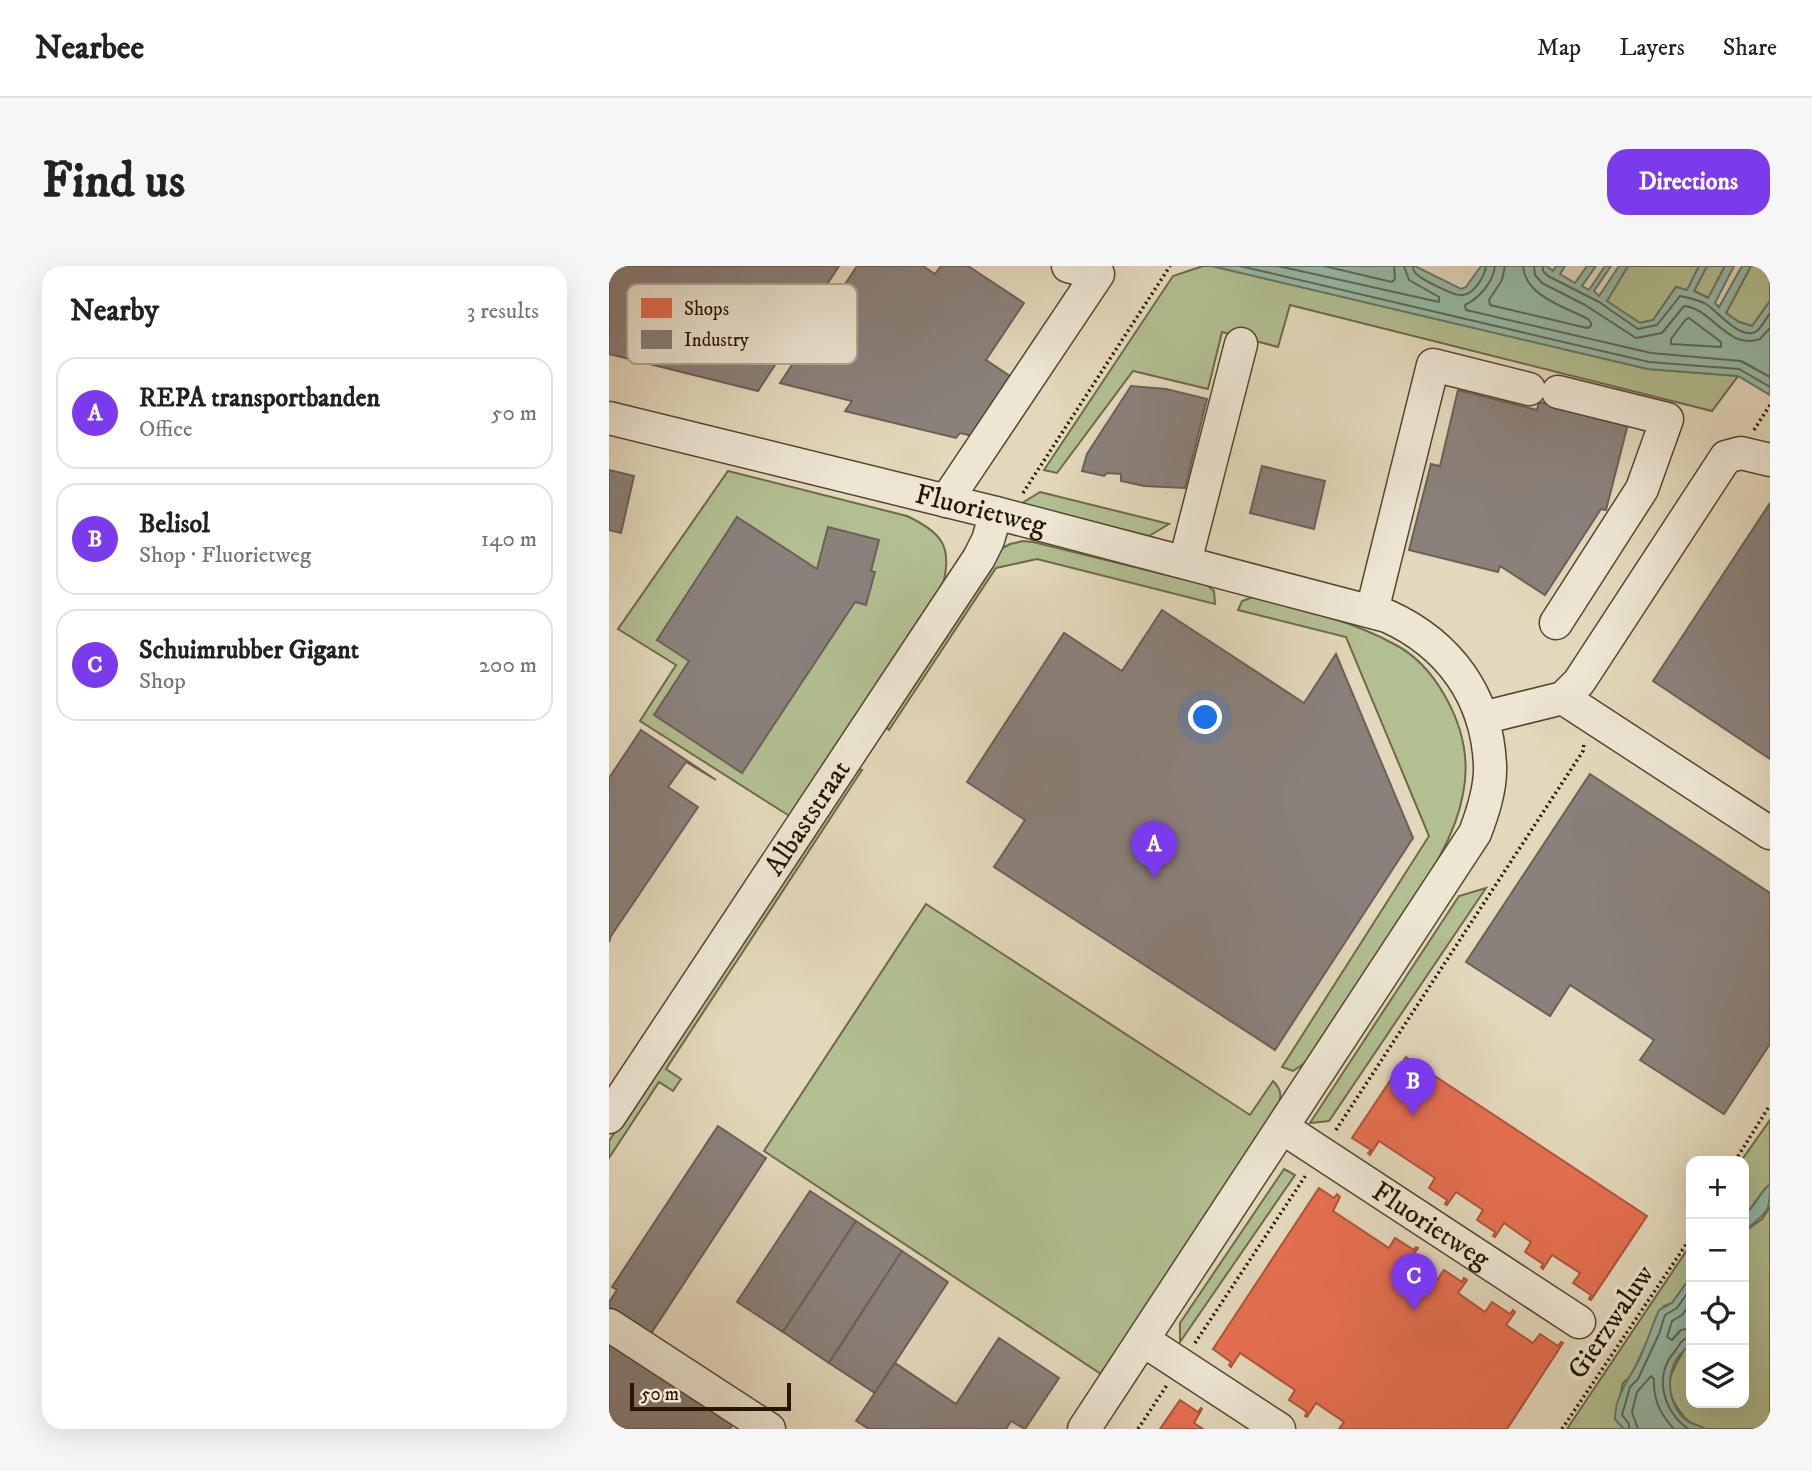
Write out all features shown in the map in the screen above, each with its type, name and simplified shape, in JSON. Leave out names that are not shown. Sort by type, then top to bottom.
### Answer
[{"type":"street","points":[[946,501],[1098,274],[1068,266]]},
{"type":"street","points":[[1185,562],[1241,344]]},
{"type":"street","points":[[1372,611],[1433,365],[1667,418],[1642,489],[1556,623]]},
{"type":"street","name":"Fluorietweg","points":[[609,418],[1002,515],[1372,611],[1404,623],[1434,644],[1449,658],[1473,696],[1482,718],[1491,768],[1487,795],[1475,833],[1084,1429]]},
{"type":"street","points":[[1482,718],[1563,698],[1579,682],[1726,457],[1741,453],[1770,460]]},
{"type":"street","points":[[1642,489],[1686,517]]},
{"type":"street","name":"Albaststraat","points":[[609,1117],[979,558],[1002,515]]},
{"type":"street","points":[[1563,698],[1770,833]]},
{"type":"street","name":"Fluorietweg","points":[[1283,1128],[1579,1322]]},
{"type":"street","points":[[609,1325],[769,1429]]},
{"type":"street","points":[[1143,1340],[1279,1429]]},
{"type":"path","points":[[1002,515],[1170,266]]},
{"type":"path","points":[[1138,1429],[1583,751],[1584,741],[1594,719]]},
{"type":"path","points":[[1738,1156],[1770,1105]]},
{"type":"path","name":"Gierzwaluw","points":[[1562,1429],[1686,1244]]},
{"type":"shaded area","points":[[1203,266],[1648,369],[1738,376],[1712,411],[1290,305],[1278,347],[1222,332],[1208,389],[1133,371],[1057,473],[1044,470],[1173,276]]},
{"type":"shaded area","points":[[1628,266],[1699,266],[1687,291],[1676,287],[1653,320],[1640,323],[1606,301]]},
{"type":"shaded area","points":[[1707,266],[1725,266],[1709,298],[1694,291]]},
{"type":"shaded area","points":[[1751,266],[1770,266],[1770,301],[1752,326],[1739,322],[1726,313]]},
{"type":"shaded area","points":[[728,471],[907,516],[936,535],[945,550],[946,571],[943,584],[791,817],[640,721],[676,665],[618,629]]},
{"type":"shaded area","points":[[1040,492],[1169,524],[1149,536],[1019,505]]},
{"type":"shaded area","points":[[1023,541],[1207,585],[1214,591],[1215,604],[1037,559],[996,568],[889,730],[885,726],[999,550]]},
{"type":"shaded area","points":[[1253,597],[1343,622],[1394,644],[1410,654],[1429,673],[1445,696],[1460,731],[1465,756],[1463,794],[1452,831],[1443,849],[1423,884],[1305,1063],[1293,1071],[1282,1067],[1429,836],[1346,637],[1238,610],[1242,601]]},
{"type":"shaded area","points":[[853,770],[862,770],[666,1069],[681,1079],[673,1091],[659,1082],[609,1158],[609,1141]]},
{"type":"shaded area","points":[[1486,888],[1329,1121],[1310,1123],[1459,896]]},
{"type":"shaded area","points":[[926,904],[1250,1115],[1273,1081],[1279,1089],[1279,1104],[1101,1374],[764,1151]]},
{"type":"shaded area","points":[[1770,1120],[1770,1184],[1749,1210],[1749,1156],[1745,1156]]},
{"type":"shaded area","points":[[1284,1169],[1295,1175],[1180,1342],[1180,1323]]},
{"type":"shaded area","points":[[1770,1207],[1770,1429],[1705,1429],[1687,1420],[1673,1400],[1670,1390],[1672,1373],[1686,1348],[1686,1408],[1749,1408],[1749,1228],[1762,1219]]},
{"type":"shaded area","points":[[1686,1251],[1686,1283],[1672,1303],[1664,1306],[1631,1376],[1623,1383],[1615,1419],[1624,1429],[1567,1429]]},
{"type":"water","points":[[1212,266],[1415,266],[1461,289],[1466,287],[1481,266],[1547,266],[1553,271],[1556,266],[1565,266],[1560,274],[1575,283],[1587,266],[1596,266],[1582,286],[1589,290],[1605,266],[1611,266],[1594,291],[1599,296],[1619,266],[1628,266],[1607,301],[1640,323],[1653,320],[1676,287],[1687,290],[1699,266],[1707,266],[1694,291],[1708,298],[1725,266],[1734,266],[1715,303],[1719,307],[1742,266],[1751,266],[1726,313],[1739,322],[1752,326],[1770,301],[1770,395],[1738,376],[1648,369]]},
{"type":"water","points":[[1770,1184],[1767,1209],[1749,1227],[1749,1211]]},
{"type":"water","points":[[1686,1283],[1686,1348],[1673,1368],[1671,1394],[1684,1418],[1705,1429],[1624,1429],[1615,1419],[1620,1394],[1640,1358],[1659,1310],[1672,1303]]},
{"type":"building: Shops","points":[[1406,1057],[1647,1216],[1591,1300],[1591,1295],[1573,1283],[1580,1273],[1552,1255],[1543,1269],[1543,1264],[1525,1252],[1531,1242],[1504,1223],[1495,1237],[1493,1236],[1495,1232],[1477,1220],[1483,1210],[1456,1192],[1447,1205],[1445,1204],[1447,1200],[1429,1188],[1435,1178],[1379,1141],[1370,1155],[1368,1153],[1371,1150],[1352,1138]]},
{"type":"building: Shops","points":[[1319,1188],[1334,1198],[1337,1194],[1340,1197],[1333,1211],[1389,1248],[1395,1238],[1414,1250],[1418,1248],[1409,1262],[1437,1280],[1444,1270],[1462,1282],[1464,1278],[1467,1280],[1458,1293],[1485,1312],[1492,1302],[1510,1314],[1513,1310],[1515,1312],[1506,1325],[1533,1343],[1540,1334],[1558,1346],[1563,1343],[1507,1429],[1339,1429],[1344,1422],[1316,1403],[1307,1417],[1305,1416],[1307,1412],[1289,1400],[1295,1390],[1240,1353],[1231,1367],[1231,1362],[1213,1349]]},
{"type":"building: Shops","points":[[1180,1400],[1198,1412],[1202,1409],[1194,1423],[1203,1429],[1160,1429]]},
{"type":"building: Industry","points":[[609,266],[839,266],[827,284],[627,284],[627,358],[609,354]]},
{"type":"building: Industry","points":[[857,266],[923,266],[935,274],[941,266],[968,266],[1024,303],[986,360],[1016,380],[977,437],[960,433],[956,438],[845,411],[852,401],[780,383],[793,364],[857,364],[857,284],[845,284]]},
{"type":"building: Industry","points":[[649,364],[775,364],[758,391]]},
{"type":"building: Industry","points":[[1131,386],[1166,389],[1207,399],[1185,488],[1144,486],[1121,481],[1121,474],[1107,473],[1104,476],[1082,471],[1087,454]]},
{"type":"building: Industry","points":[[1458,390],[1537,410],[1539,402],[1628,424],[1606,510],[1601,509],[1545,595],[1500,566],[1498,572],[1409,550],[1431,464],[1440,466]]},
{"type":"building: Industry","points":[[1262,466],[1325,481],[1314,529],[1250,513]]},
{"type":"building: Industry","points":[[609,470],[634,476],[621,533],[609,530]]},
{"type":"building: Industry","points":[[1770,503],[1770,759],[1653,681]]},
{"type":"building: Industry","points":[[737,517],[817,569],[828,527],[879,540],[871,571],[875,572],[866,605],[855,602],[742,773],[654,715],[689,661],[657,640]]},
{"type":"building: Industry","points":[[1162,610],[1304,703],[1336,654],[1413,838],[1275,1050],[994,867],[1025,820],[967,782],[1064,633],[1122,671]]},
{"type":"building: Industry","points":[[641,730],[716,780],[686,762],[668,787],[698,807],[609,942],[609,778]]},
{"type":"building: Industry","points":[[1590,774],[1770,893],[1770,1044],[1724,1114],[1640,1060],[1654,1040],[1570,985],[1550,1016],[1466,962]]},
{"type":"building: Industry","points":[[718,1126],[766,1158],[650,1335],[609,1308],[609,1302],[617,1290],[612,1287]]},
{"type":"building: Industry","points":[[810,1191],[856,1221],[783,1332],[737,1302]]},
{"type":"building: Industry","points":[[856,1221],[902,1251],[829,1363],[783,1332]]},
{"type":"building: Industry","points":[[902,1251],[948,1282],[875,1393],[829,1363]]},
{"type":"building: Industry","points":[[999,1338],[1059,1378],[1025,1429],[1011,1421],[1006,1429],[869,1429],[856,1421],[895,1363],[956,1404]]},
{"type":"building: Industry","points":[[609,1340],[734,1422],[730,1429],[609,1429]]},
{"type":"place","name":"REPA transportbanden","points":[[1154,879]]},
{"type":"place","name":"Belisol","points":[[1413,1116]]},
{"type":"place","name":"Schuimrubber Gigant","points":[[1414,1311]]}]
